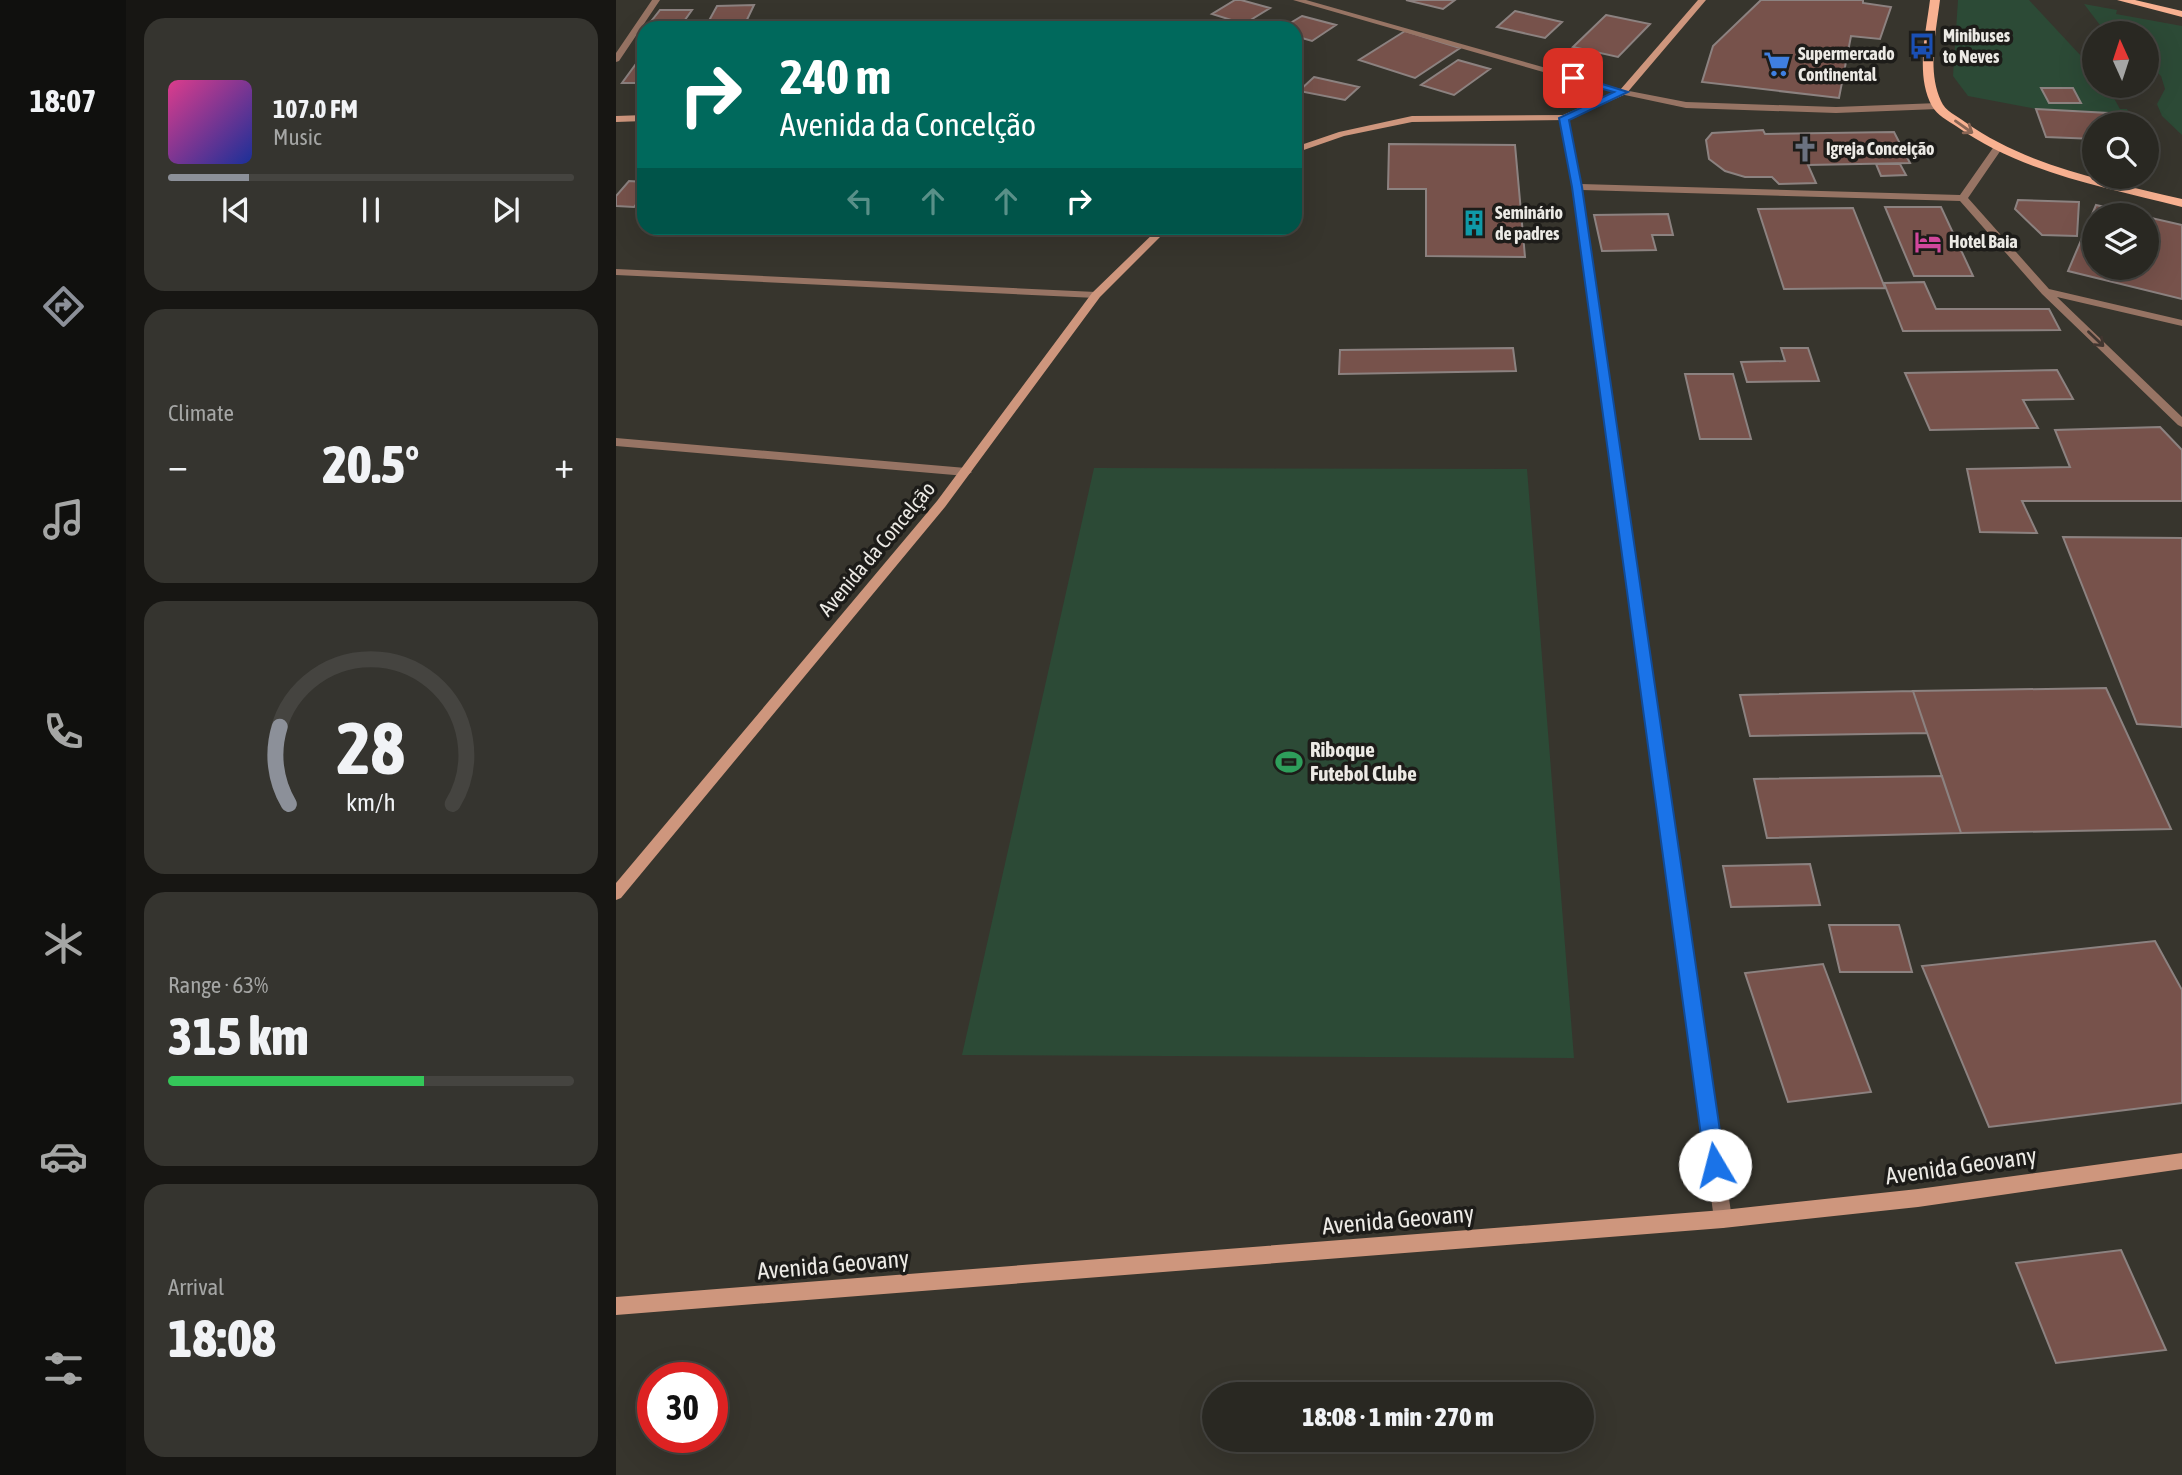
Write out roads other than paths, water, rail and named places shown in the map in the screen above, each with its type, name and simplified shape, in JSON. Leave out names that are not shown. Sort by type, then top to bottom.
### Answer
[{"type":"main road","points":[[1302,147],[1342,134],[1412,119],[1564,118],[1623,92],[1702,0]]},
{"type":"main road","points":[[1935,0],[1928,66],[1938,106],[1965,130],[1998,147],[2082,178],[2182,203]]},
{"type":"main road","points":[[2122,0],[2182,13]]},
{"type":"main road","points":[[616,119],[637,118]]},
{"type":"main road","name":"Avenida da Concelção","points":[[616,894],[966,472],[1096,295],[1157,235]]},
{"type":"main road","name":"Avenida Geovany","points":[[616,1306],[1723,1219],[1918,1198],[2182,1161]]},
{"type":"street","points":[[642,21],[656,0]]},
{"type":"street","points":[[1297,0],[1623,92],[1686,105],[1836,110],[1938,106]]},
{"type":"street","points":[[616,59],[637,28]]},
{"type":"street","points":[[1564,118],[1577,187],[1723,1219]]},
{"type":"street","points":[[1963,198],[1998,147]]},
{"type":"street","points":[[1577,187],[1963,198],[2046,292],[2182,423]]},
{"type":"street","points":[[616,272],[1096,295]]},
{"type":"street","points":[[2046,292],[2182,323]]},
{"type":"street","points":[[616,442],[966,472]]},
{"type":"place","name":"Minibuses to Neves","points":[[1922,46]]},
{"type":"place","name":"Supermercado Continental","points":[[1777,64]]},
{"type":"place","name":"Igreja Conceição","points":[[1805,149]]},
{"type":"place","name":"Seminário de padres","points":[[1474,223]]},
{"type":"place","name":"Hotel Baia","points":[[1928,242]]},
{"type":"place","name":"Riboque Futebol Clube","points":[[1289,762]]}]
